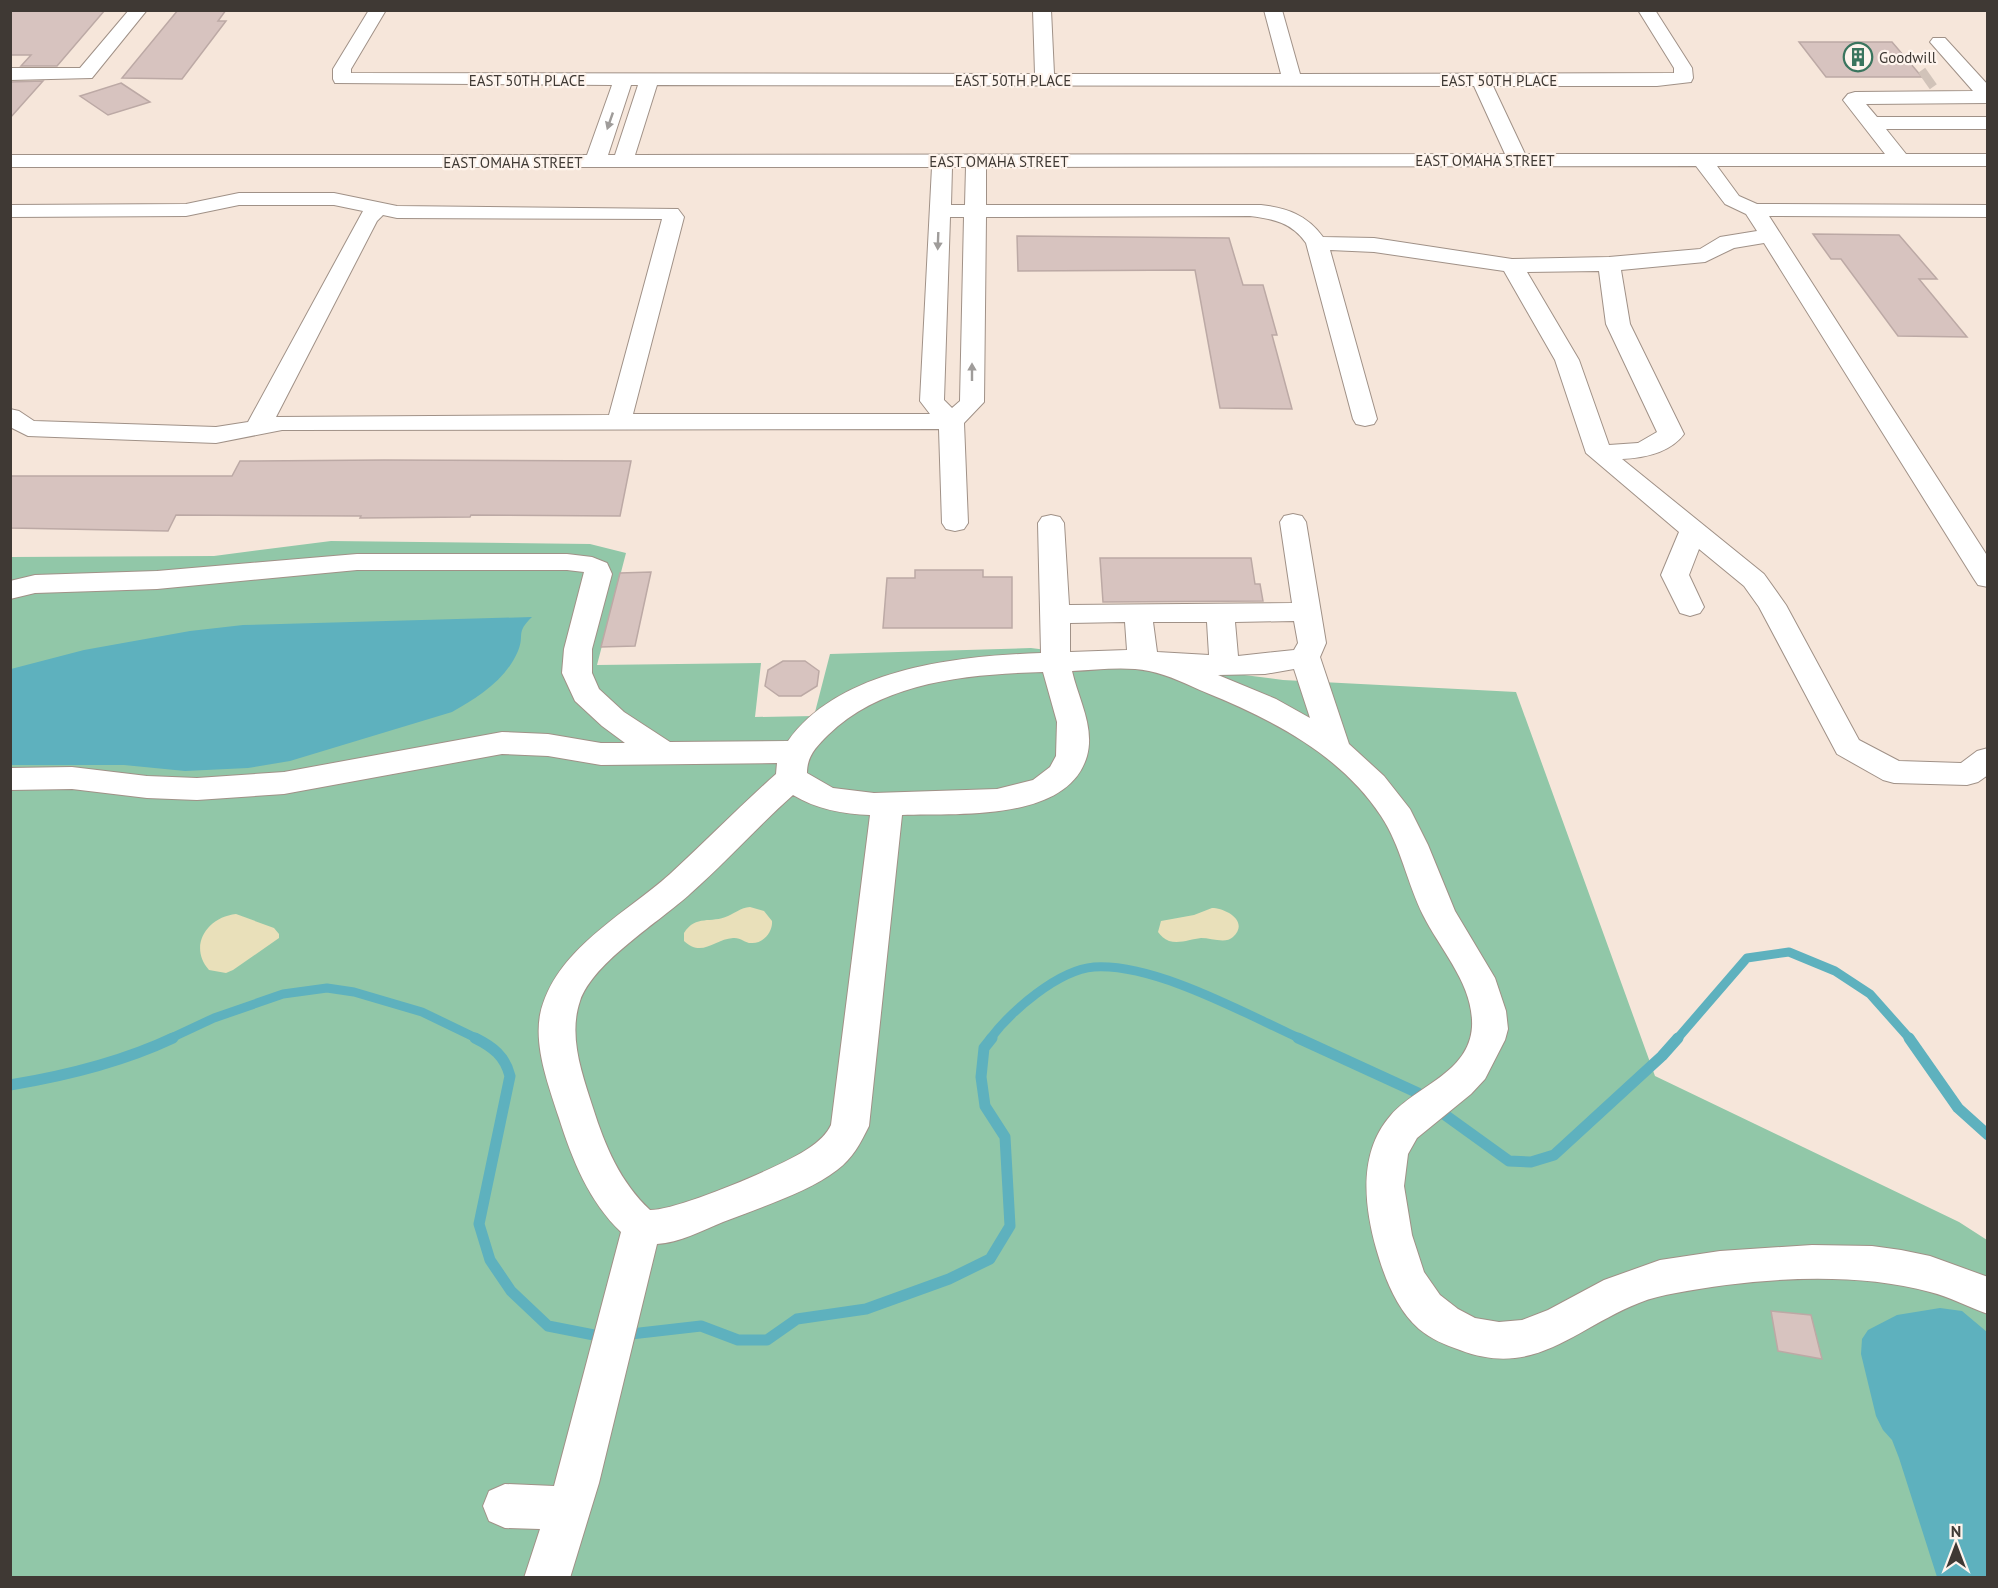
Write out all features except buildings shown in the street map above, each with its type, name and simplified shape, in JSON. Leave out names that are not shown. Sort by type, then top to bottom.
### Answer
[{"type":"street","points":[[10,74],[85,74],[139,10]]},
{"type":"street","name":"EAST 50TH PLACE","points":[[378,10],[342,69],[342,78],[624,81],[1657,80],[1684,78],[1683,68],[1646,10]]},
{"type":"street","points":[[1042,10],[1045,80]]},
{"type":"street","points":[[1272,10],[1292,80]]},
{"type":"street","points":[[1939,42],[1954,70],[1987,97]]},
{"type":"street","points":[[623,162],[650,80]]},
{"type":"street","points":[[1481,80],[1518,160]]},
{"type":"street","points":[[595,162],[624,81]]},
{"type":"street","points":[[1899,160],[1853,100],[1855,98],[1924,89],[1987,97]]},
{"type":"street","points":[[1872,123],[1988,123]]},
{"type":"street","points":[[1702,160],[1732,200],[1755,194]]},
{"type":"street","points":[[1741,160],[1771,237],[1988,579]]},
{"type":"street","name":"EAST OMAHA STREET","points":[[10,161],[1988,160]]},
{"type":"street","points":[[942,161],[932,401],[951,421],[955,523]]},
{"type":"street","points":[[10,416],[28,428],[216,435],[282,423],[951,421],[972,402],[975,161]]},
{"type":"street","points":[[1718,179],[1755,194],[1988,211]]},
{"type":"street","points":[[10,211],[186,210],[239,199],[334,199],[397,212],[671,213],[673,217],[619,423]]},
{"type":"street","points":[[258,427],[368,218],[378,208]]},
{"type":"street","points":[[939,211],[1250,210],[1275,213],[1296,220],[1307,227],[1317,243],[1365,419]]},
{"type":"street","points":[[1317,243],[1374,245],[1512,266],[1610,264],[1705,255],[1728,242],[1771,237]]},
{"type":"street","points":[[1599,453],[1644,450],[1671,434],[1618,324],[1610,264]]},
{"type":"street","points":[[1512,266],[1567,360],[1599,453],[1754,580],[1772,605],[1848,747],[1893,772],[1967,774],[1988,759]]},
{"type":"street","points":[[1293,522],[1312,643],[1305,657],[1335,747]]},
{"type":"street","points":[[10,779],[72,777],[147,787],[197,789],[241,787],[315,778],[502,743],[548,745],[601,754],[665,753],[793,765],[824,798],[857,804],[1016,799],[1043,787],[1065,771],[1073,753],[1074,732],[1055,661],[1051,523]]},
{"type":"street","points":[[1690,607],[1675,575],[1693,531]]},
{"type":"street","points":[[10,590],[35,584],[132,582],[357,562],[567,562],[592,565],[597,569],[598,574],[578,649],[577,673],[586,694],[592,700],[643,741],[665,753]]},
{"type":"street","points":[[1220,611],[1224,665]]},
{"type":"street","points":[[1055,614],[1307,612]]},
{"type":"street","points":[[1138,613],[1143,661]]},
{"type":"street","points":[[887,803],[850,1126],[841,1143],[822,1160],[776,1184],[686,1219],[661,1227],[642,1227],[610,1194],[589,1153],[563,1068],[558,1016],[563,1000],[573,982],[594,957],[633,921],[677,886],[793,765],[835,712],[864,694],[904,681],[990,666],[1055,661],[1143,661],[1224,665],[1285,662],[1305,657]]},
{"type":"street","points":[[1143,661],[1181,672],[1266,705],[1311,730],[1335,747],[1375,787],[1396,814],[1439,914],[1484,992],[1489,1014],[1490,1035],[1472,1070],[1459,1086],[1406,1123],[1394,1138],[1384,1183],[1389,1220],[1401,1267],[1413,1293],[1432,1315],[1461,1333],[1479,1338],[1523,1339],[1546,1330],[1616,1293],[1648,1281],[1681,1273],[1802,1262],[1888,1264],[1921,1270],[1960,1282],[1988,1296]]},
{"type":"street","points":[[547,1578],[569,1508],[642,1227]]},
{"type":"street","points":[[505,1506],[569,1508]]},
{"type":"green space","points":[[331,541],[590,544],[626,553],[597,665],[761,663],[755,717],[814,716],[830,654],[1031,648],[1283,680],[1516,692],[1655,1076],[1959,1222],[1987,1240],[1987,1577],[11,1577],[11,557],[214,556]]},
{"type":"sand","points":[[750,907],[764,911],[772,921],[769,933],[759,942],[749,943],[733,938],[697,948],[684,941],[684,933],[694,923],[722,918]]},
{"type":"sand","points":[[1212,908],[1229,913],[1237,921],[1238,931],[1230,939],[1201,938],[1173,942],[1158,932],[1161,921],[1194,915]]},
{"type":"sand","points":[[236,914],[274,928],[279,938],[233,970],[226,973],[209,970],[200,952],[204,934],[217,921]]},
{"type":"water","points":[[532,617],[522,631],[518,651],[506,671],[490,687],[462,707],[290,761],[248,768],[185,771],[124,765],[11,765],[11,669],[84,650],[190,631],[243,625]]},
{"type":"water","points":[[1940,1308],[1962,1311],[1987,1332],[1987,1577],[1937,1577],[1899,1458],[1892,1440],[1883,1430],[1876,1416],[1861,1354],[1862,1339],[1868,1330],[1897,1315]]},
{"type":"waterway","points":[[1677,1039],[1747,958],[1789,952],[1835,971],[1870,994],[1910,1039]]},
{"type":"waterway","points":[[990,1039],[1010,1016],[1036,994],[1066,976],[1094,967],[1118,968],[1172,981],[1301,1039]]},
{"type":"waterway","points":[[169,1039],[214,1018],[283,994],[327,988],[354,992],[422,1012],[478,1039]]},
{"type":"waterway","points":[[10,1085],[93,1067],[154,1047],[173,1038]]},
{"type":"waterway","points":[[475,1038],[497,1053],[505,1063],[510,1076],[479,1224],[490,1260],[511,1291],[548,1326],[594,1335]]},
{"type":"waterway","points":[[631,1334],[701,1326],[738,1340],[767,1340],[797,1319],[866,1309],[949,1279],[990,1259],[1010,1226],[1005,1137],[985,1106],[981,1077],[984,1048],[992,1038]]},
{"type":"waterway","points":[[1298,1038],[1418,1093]]},
{"type":"waterway","points":[[1441,1112],[1509,1161],[1531,1162],[1554,1155],[1662,1056],[1678,1038]]},
{"type":"waterway","points":[[1909,1038],[1958,1108],[1988,1135]]},
{"type":"tunnel","points":[[1924,81],[1931,76]]},
{"type":"place","name":"Goodwill","points":[[1858,57]]}]
